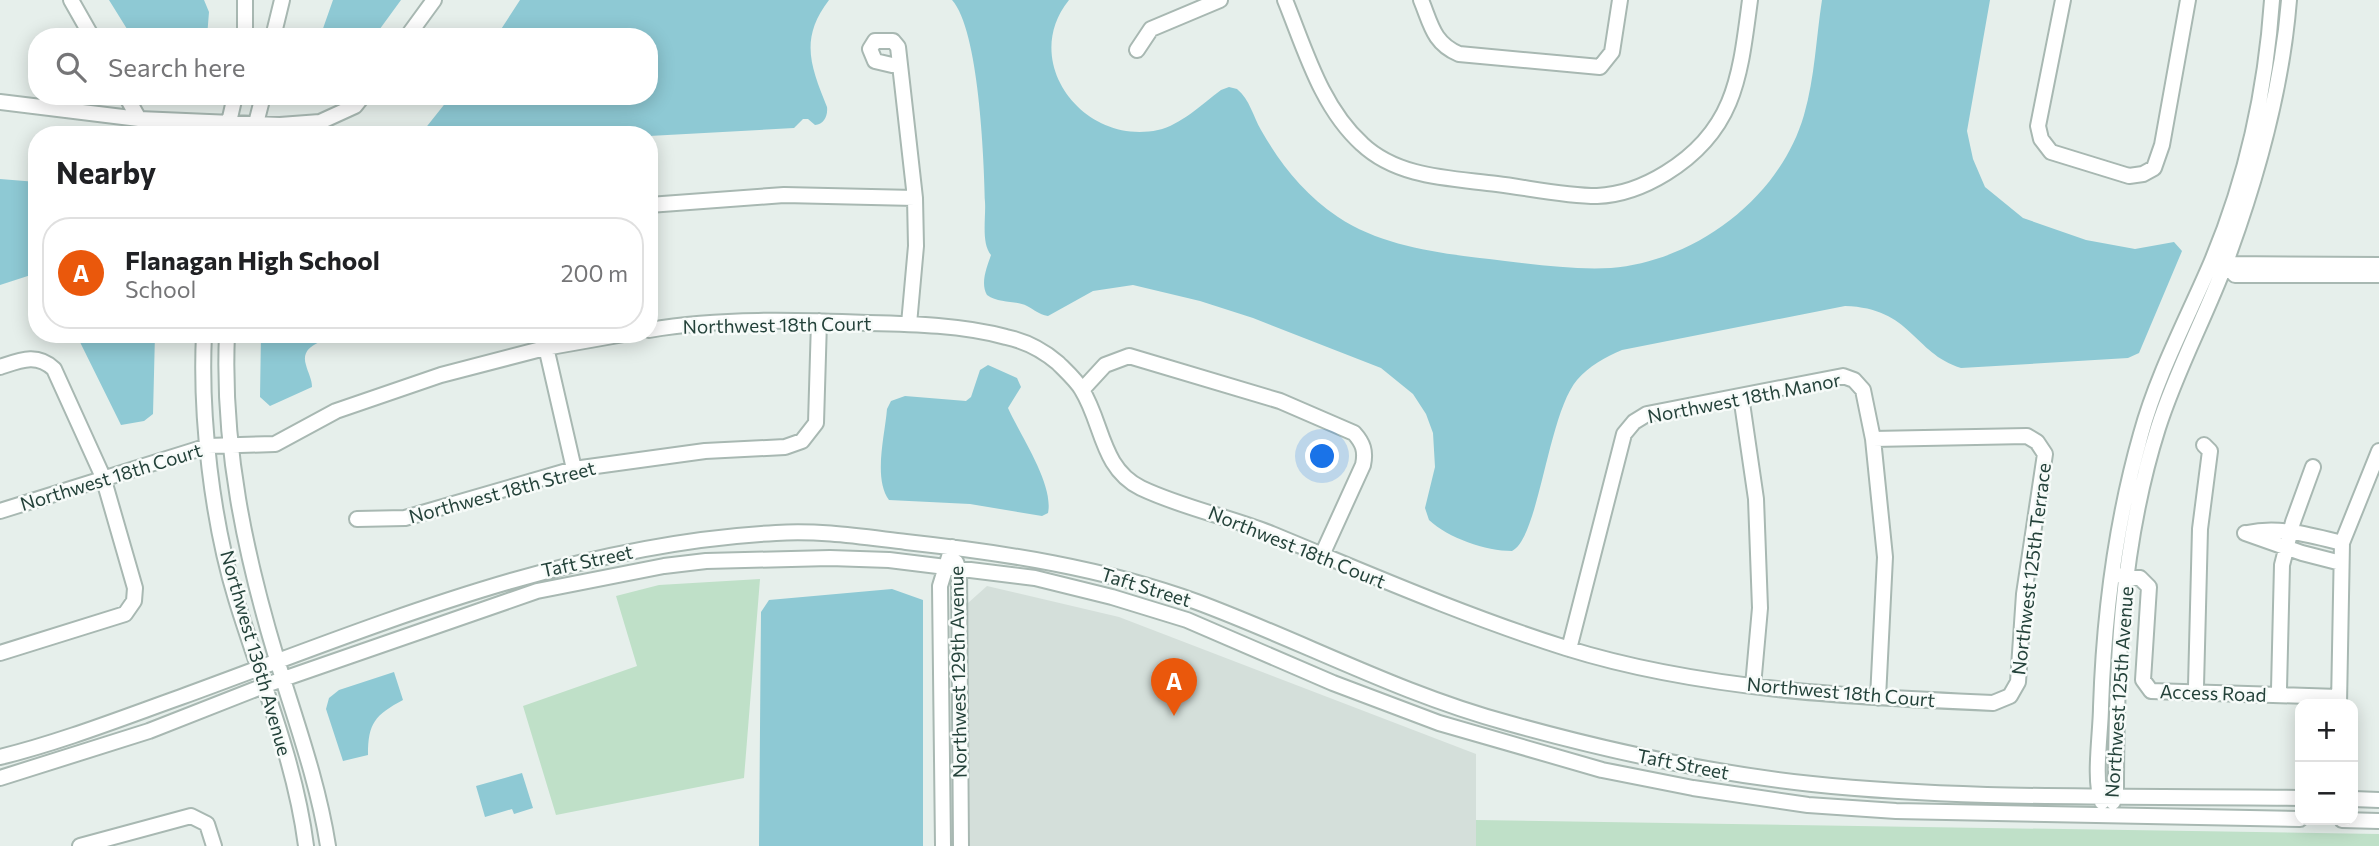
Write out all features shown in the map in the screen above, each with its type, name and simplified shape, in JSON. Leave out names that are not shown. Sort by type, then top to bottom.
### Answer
[{"type":"street","points":[[71,0],[87,28]]},
{"type":"street","points":[[275,28],[282,0]]},
{"type":"street","points":[[413,28],[433,0]]},
{"type":"street","points":[[1137,50],[1151,29],[1220,0]]},
{"type":"street","points":[[1285,0],[1318,83],[1345,125],[1363,146],[1416,174],[1597,196],[1640,189],[1690,158],[1713,133],[1731,103],[1741,67],[1750,0]]},
{"type":"street","points":[[1420,0],[1444,48],[1460,54],[1600,67],[1608,61],[1612,52],[1620,0]]},
{"type":"street","points":[[2063,0],[2038,126],[2041,139],[2051,152],[2129,176],[2143,174],[2154,168],[2162,145],[2188,0]]},
{"type":"street","name":"Northwest 125th Avenue","points":[[2108,816],[2099,795],[2102,671],[2141,434],[2181,329],[2212,261],[2252,139],[2272,0]]},
{"type":"street","name":"Northwest 125th Avenue","points":[[2108,816],[2116,795],[2119,575],[2158,429],[2192,336],[2225,264],[2265,139],[2289,0]]},
{"type":"street","points":[[246,28],[248,2]]},
{"type":"street","points":[[899,62],[915,198],[916,246],[909,324]]},
{"type":"street","points":[[0,102],[201,126]]},
{"type":"street","points":[[131,105],[139,119]]},
{"type":"street","points":[[228,126],[233,105]]},
{"type":"street","points":[[255,126],[261,105]]},
{"type":"street","points":[[282,126],[320,122],[356,105]]},
{"type":"street","points":[[658,204],[784,195],[915,198]]},
{"type":"street","points":[[2225,264],[2379,265]]},
{"type":"street","points":[[2225,264],[2235,275],[2379,275]]},
{"type":"street","name":"Northwest 18th Court","points":[[658,330],[819,321],[909,324],[1009,337],[1039,349],[1059,364],[1082,390],[1109,459],[1139,487],[1268,532],[1440,604],[1569,649],[1679,674],[1753,686],[1878,698],[1993,703],[2010,696]]},
{"type":"street","name":"Northwest 18th Street","points":[[357,519],[405,518],[574,469],[705,451],[785,447],[802,441],[816,423],[819,321]]},
{"type":"street","name":"Northwest 136th Avenue","points":[[204,343],[208,446],[218,520],[235,597],[260,668],[302,814],[306,846]]},
{"type":"street","name":"Northwest 136th Avenue","points":[[227,343],[230,445],[239,516],[278,662],[308,758],[328,846]]},
{"type":"street","name":"Northwest 18th Court","points":[[0,511],[208,446],[275,444],[336,411],[538,343]]},
{"type":"street","points":[[544,343],[574,469]]},
{"type":"street","points":[[1082,390],[1105,365],[1129,356],[1280,401],[1354,433],[1362,442],[1365,456],[1363,465],[1322,555]]},
{"type":"street","points":[[0,367],[28,358],[44,360],[54,369],[103,477],[135,588],[134,601],[125,614],[0,653]]},
{"type":"street","name":"Northwest 18th Manor","points":[[1569,649],[1624,434],[1634,422],[1647,414],[1843,376],[1854,380],[1863,390],[1873,439]]},
{"type":"street","points":[[1741,396],[1756,499],[1760,608],[1753,686]]},
{"type":"street","name":"Northwest 125th Terrace","points":[[1873,439],[2028,436],[2037,442],[2045,454],[2025,584],[2018,682],[2010,696]]},
{"type":"street","points":[[1873,439],[1885,558],[1878,698]]},
{"type":"street","points":[[2196,687],[2200,529],[2210,451],[2204,445]]},
{"type":"street","points":[[2339,699],[2342,543],[2379,451]]},
{"type":"street","points":[[2280,689],[2285,548],[2313,467]]},
{"type":"street","points":[[2341,563],[2285,548],[2245,533],[2262,530],[2292,531],[2342,543]]},
{"type":"street","points":[[782,532],[782,559]]},
{"type":"street","name":"Taft Street","points":[[0,757],[278,662],[445,599],[535,572],[697,539],[782,532],[832,533],[952,547],[1038,559],[1118,577],[1259,627],[1352,668],[1492,718],[1697,768],[1812,784],[1898,791],[2295,798]]},
{"type":"street","name":"Northwest 129th Avenue","points":[[952,547],[961,846]]},
{"type":"street","points":[[590,560],[595,578]]},
{"type":"street","name":"Taft Street","points":[[0,778],[149,731],[265,685],[537,591],[595,578],[706,561],[889,560],[952,570],[1035,578],[1112,597],[1187,620],[1251,645],[1406,712],[1602,770],[1808,805],[1896,811],[2295,819]]},
{"type":"street","name":"Northwest 129th Avenue","points":[[943,846],[940,586],[952,570]]},
{"type":"street","name":"Access Road","points":[[2119,575],[2140,578],[2149,587],[2143,680],[2151,691],[2301,699]]},
{"type":"street","points":[[445,599],[451,619]]},
{"type":"street","points":[[1251,645],[1259,627]]},
{"type":"street","points":[[2358,799],[2379,800]]},
{"type":"street","points":[[80,846],[191,816],[207,824],[214,846]]},
{"type":"street","points":[[2358,820],[2379,821]]},
{"type":"shaded area","points":[[987,586],[1119,617],[1476,754],[1476,846],[970,846],[968,603]]},
{"type":"green space","points":[[760,579],[744,778],[556,815],[523,706],[637,666],[616,596],[659,585]]},
{"type":"green space","points":[[1476,820],[2379,834],[2379,846],[1476,846]]},
{"type":"water","points":[[109,0],[204,0],[209,12],[208,28],[126,28]]},
{"type":"water","points":[[333,0],[401,0],[381,28],[323,28]]},
{"type":"water","points":[[520,0],[829,0],[820,14],[811,40],[813,66],[827,107],[826,116],[821,123],[815,125],[808,119],[803,119],[794,128],[658,136],[658,126],[427,126],[444,105],[658,105],[658,28],[502,28]]},
{"type":"water","points":[[952,0],[1069,0],[1055,24],[1051,49],[1056,73],[1067,94],[1084,112],[1106,125],[1131,132],[1158,130],[1183,119],[1221,90],[1229,87],[1237,89],[1248,103],[1269,143],[1294,178],[1314,199],[1338,217],[1376,236],[1440,252],[1571,268],[1611,268],[1643,263],[1674,253],[1703,238],[1730,220],[1755,198],[1776,173],[1792,145],[1808,101],[1822,0],[1990,0],[1967,131],[1973,159],[1985,187],[2023,218],[2086,240],[2135,249],[2174,242],[2182,251],[2139,353],[2128,358],[1961,368],[1932,352],[1885,314],[1845,306],[1622,350],[1603,359],[1577,380],[1558,419],[1537,500],[1521,541],[1512,551],[1491,549],[1457,538],[1429,520],[1425,508],[1435,467],[1433,433],[1426,414],[1413,394],[1381,368],[1253,318],[1200,301],[1133,285],[1093,291],[1048,316],[1023,304],[997,300],[987,295],[984,280],[991,255],[985,237],[978,96],[968,38],[961,15]]},
{"type":"water","points":[[0,179],[28,181],[28,276],[0,285]]},
{"type":"water","points":[[80,343],[155,343],[153,414],[144,421],[121,425]]},
{"type":"water","points":[[261,343],[319,343],[310,348],[305,358],[312,387],[270,406],[260,397]]},
{"type":"water","points":[[988,365],[1017,378],[1021,387],[1008,408],[1041,474],[1046,488],[1048,513],[1042,516],[970,504],[889,500],[884,491],[881,468],[887,409],[891,401],[905,396],[966,401],[971,397],[980,370]]},
{"type":"water","points":[[892,589],[923,600],[923,846],[759,846],[761,612],[769,600]]},
{"type":"water","points":[[394,672],[403,700],[386,710],[375,721],[368,755],[343,761],[326,709],[329,698],[339,690]]},
{"type":"water","points":[[522,773],[533,808],[514,814],[512,809],[485,817],[476,786]]},
{"type":"place","name":"Flanagan High School","points":[[1174,716]]}]
